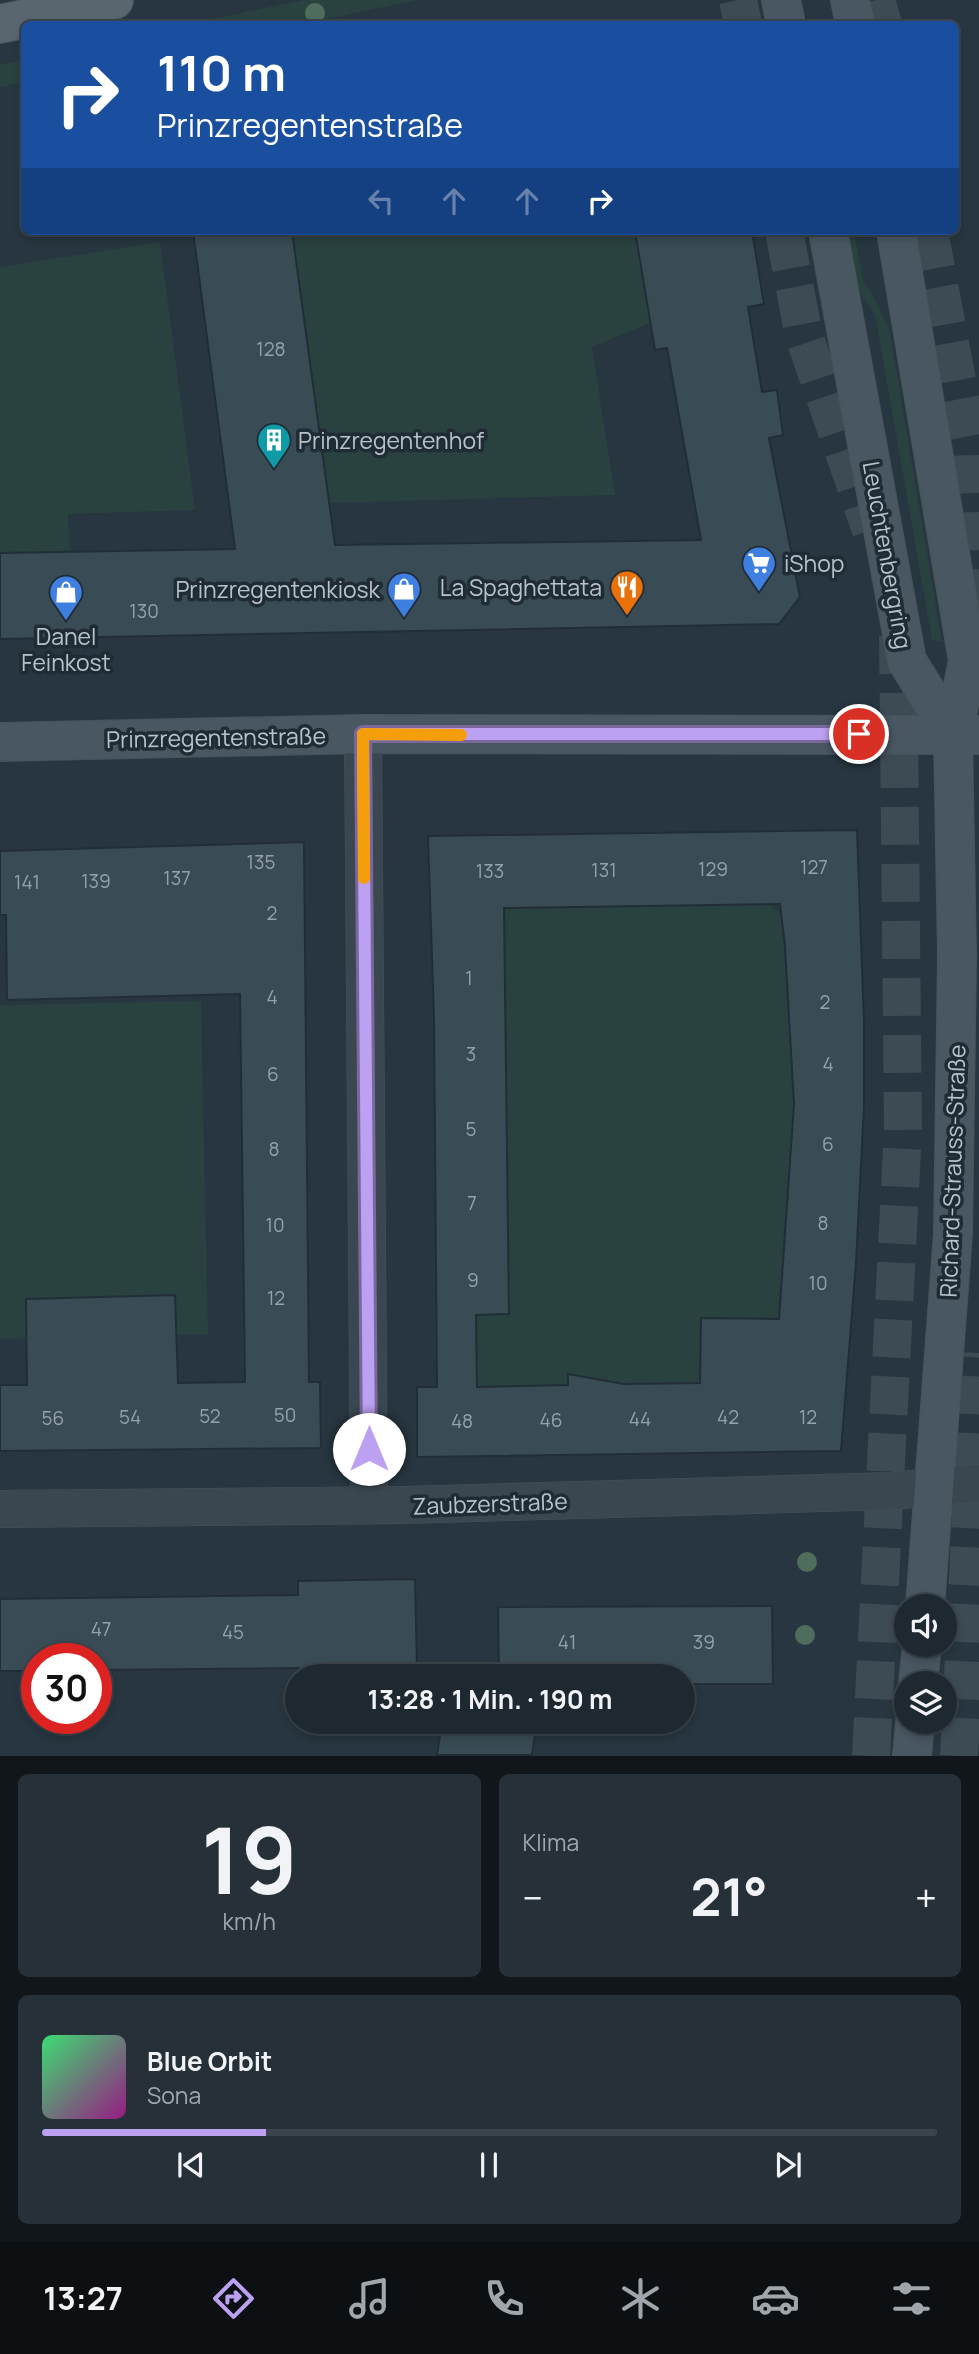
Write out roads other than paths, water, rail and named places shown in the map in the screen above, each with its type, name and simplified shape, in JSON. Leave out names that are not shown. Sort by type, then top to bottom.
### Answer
[{"type":"main road","points":[[0,24],[114,0]]},
{"type":"main road","points":[[781,0],[785,21]]},
{"type":"main road","points":[[850,0],[854,21]]},
{"type":"main road","name":"Leuchtenbergring","points":[[829,235],[907,661],[966,735]]},
{"type":"main road","points":[[897,235],[968,661],[966,735]]},
{"type":"main road","name":"Prinzregentenstraße","points":[[0,741],[363,734],[966,735]]},
{"type":"main road","name":"Richard-Strauss-Straße","points":[[926,1594],[953,1234],[957,942],[966,735]]},
{"type":"main road","points":[[912,1755],[914,1734]]},
{"type":"street","points":[[363,734],[369,1506]]},
{"type":"street","name":"Zaubzerstraße","points":[[0,1509],[369,1506],[850,1492],[979,1483]]},
{"type":"tunnel","points":[[738,0],[742,21]]},
{"type":"tunnel","points":[[876,0],[882,21]]},
{"type":"tunnel","points":[[785,235],[804,336],[871,530]]},
{"type":"tunnel","points":[[930,235],[970,450],[972,615]]},
{"type":"tunnel","points":[[871,1756],[903,1130],[898,631]]},
{"type":"tunnel","points":[[959,1756],[979,1353]]},
{"type":"place","name":"Prinzregentenhof","points":[[274,470]]},
{"type":"place","name":"iShop","points":[[759,593]]},
{"type":"place","name":"La Spaghettata","points":[[627,617]]},
{"type":"place","name":"Prinzregentenkiosk","points":[[404,619]]},
{"type":"place","name":"Danel Feinkost","points":[[66,622]]}]
